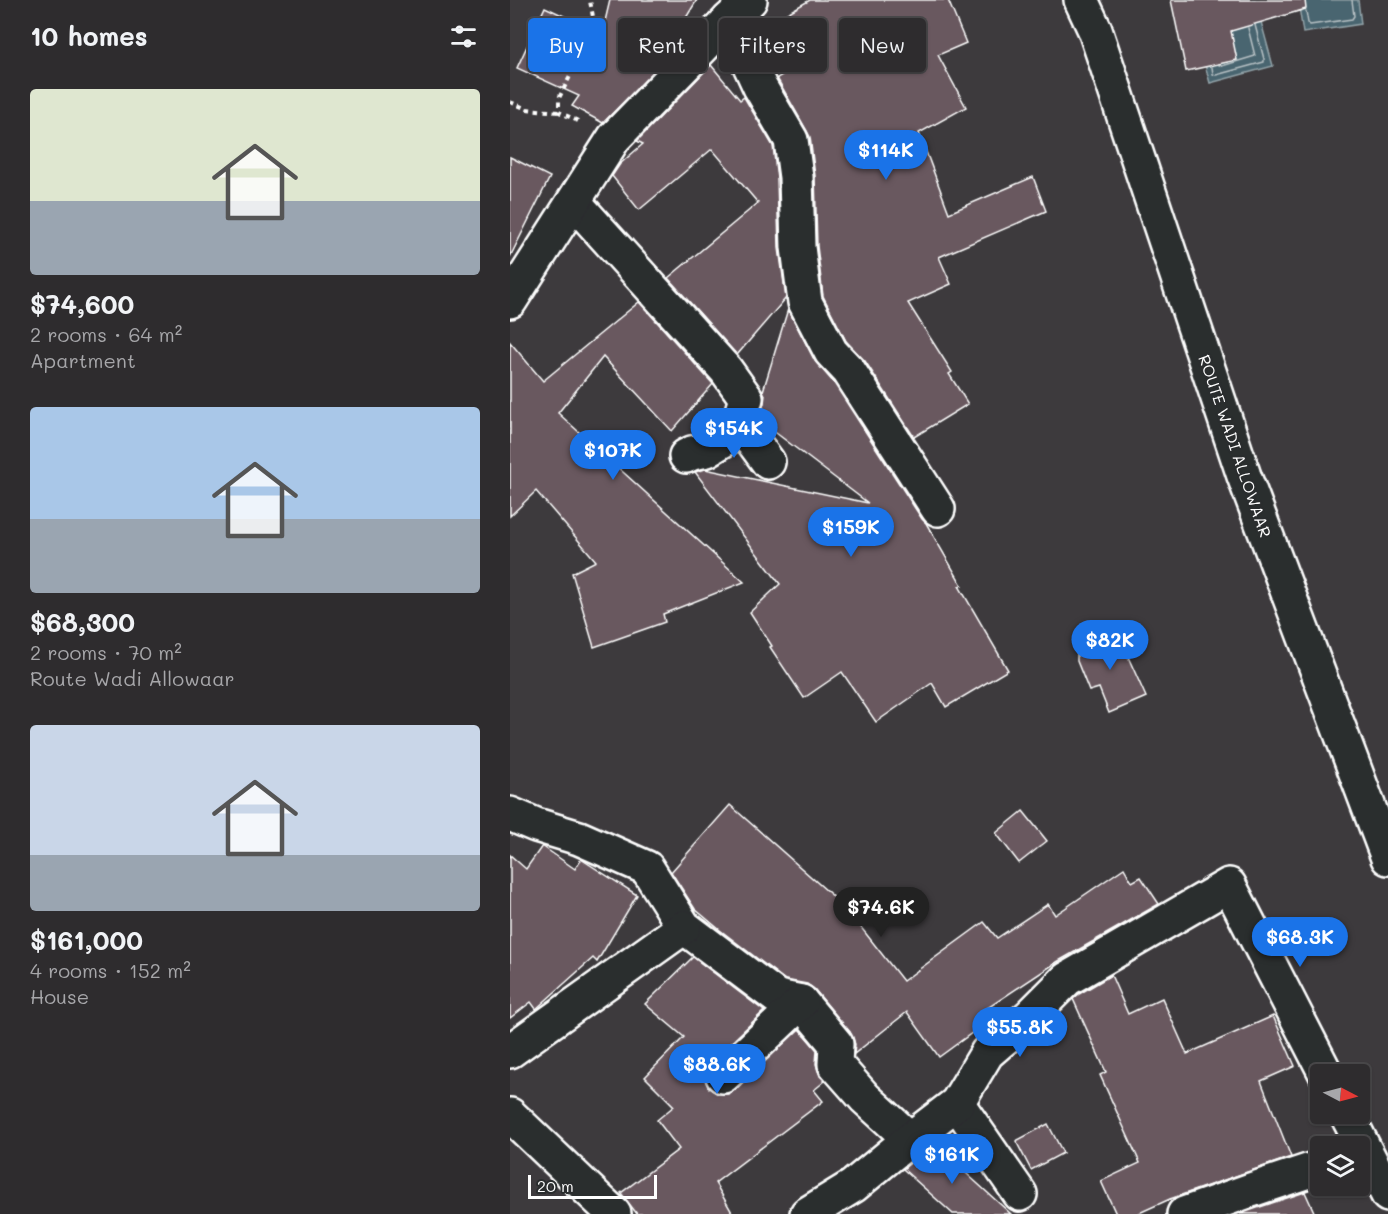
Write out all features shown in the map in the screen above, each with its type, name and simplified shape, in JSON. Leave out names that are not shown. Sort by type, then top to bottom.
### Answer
[{"type":"street","name":"ROUTE WADI ALLOWAAR","points":[[1081,0],[1095,15],[1244,476],[1388,858]]},
{"type":"street","points":[[510,301],[614,138],[739,10]]},
{"type":"street","points":[[739,10],[760,87],[791,140],[796,177],[798,247],[805,302],[831,352],[849,371],[938,510]]},
{"type":"street","points":[[574,202],[726,370],[746,398],[738,425],[725,439],[707,450],[686,456]]},
{"type":"street","points":[[738,425],[768,462]]},
{"type":"street","points":[[510,814],[536,825],[579,838],[647,868],[684,927],[777,996],[801,1002],[836,1044],[835,1064],[865,1098],[910,1139]]},
{"type":"street","points":[[807,1214],[853,1186],[957,1102],[987,1053],[1030,1016],[1067,979],[1230,885],[1321,1064]]},
{"type":"street","points":[[510,1051],[684,927]]},
{"type":"street","points":[[723,1076],[801,1002]]},
{"type":"street","points":[[957,1102],[1020,1194]]},
{"type":"street","points":[[510,1115],[614,1214]]},
{"type":"street","points":[[1370,1167],[1388,1195]]},
{"type":"street","points":[[1184,1214],[1310,1170]]},
{"type":"path","points":[[559,112],[559,98],[595,27],[588,0]]},
{"type":"path","points":[[510,102],[527,108],[559,112],[614,138]]},
{"type":"water","points":[[1187,0],[1255,0],[1273,66],[1210,83]]},
{"type":"water","points":[[1298,0],[1358,0],[1361,24],[1303,33]]},
{"type":"building","points":[[610,0],[697,0],[686,18],[618,18],[618,72],[653,72],[603,123],[572,106],[579,96],[517,68],[528,44],[528,72],[606,72],[606,18]]},
{"type":"building","points":[[810,0],[948,0],[966,43],[938,55],[966,107],[919,133],[949,213],[1033,177],[1046,211],[939,257],[951,284],[908,303],[952,372],[949,374],[968,404],[914,437],[865,361],[846,341],[823,296],[817,246],[815,176],[810,137],[777,78],[787,72],[827,72],[827,18],[778,18]]},
{"type":"building","points":[[1171,0],[1305,0],[1306,9],[1231,31],[1237,60],[1186,71]]},
{"type":"building","points":[[545,7],[568,18],[540,18]]},
{"type":"building","points":[[711,65],[740,100],[744,97],[773,146],[777,179],[779,248],[786,298],[737,355],[668,278],[758,203],[712,149],[639,210],[612,176],[620,164],[643,144],[637,141],[704,72],[707,72]]},
{"type":"building","points":[[510,157],[550,177],[510,257]]},
{"type":"building","points":[[639,302],[713,384],[672,431],[603,357],[558,413],[744,582],[663,614],[665,622],[594,647],[572,573],[596,561],[536,491],[510,516],[510,342],[543,381]]},
{"type":"building","points":[[788,309],[815,361],[834,383],[926,523],[962,585],[959,586],[1008,670],[946,707],[932,683],[876,722],[842,672],[804,698],[750,612],[780,584],[695,472],[705,469],[868,503],[759,420],[764,403],[763,391]]},
{"type":"building","points":[[1116,630],[1146,697],[1109,713],[1099,688],[1089,691],[1077,661],[1077,647]]},
{"type":"building","points":[[730,805],[845,907],[903,981],[984,922],[997,938],[1048,904],[1055,915],[1124,868],[1132,882],[1141,877],[1159,904],[1057,962],[977,1015],[984,1024],[939,1057],[907,1012],[854,1054],[855,1044],[850,1032],[814,989],[807,984],[785,980],[720,930],[695,909],[671,872]]},
{"type":"building","points":[[1023,811],[1047,841],[1019,863],[996,833]]},
{"type":"building","points":[[542,846],[575,869],[581,859],[637,895],[597,962],[593,958],[536,1009],[531,1002],[510,1018],[510,855],[526,869]]},
{"type":"building","points":[[693,957],[764,1011],[710,1063],[705,1071],[705,1080],[709,1088],[718,1094],[728,1094],[735,1090],[799,1029],[817,1050],[816,1064],[820,1076],[825,1081],[814,1090],[823,1101],[715,1183],[733,1214],[637,1214],[621,1193],[679,1149],[657,1120],[674,1106],[645,1077],[684,1037],[645,1004]]},
{"type":"building","points":[[1111,975],[1128,1014],[1162,998],[1187,1054],[1273,1016],[1295,1066],[1261,1081],[1291,1157],[1170,1199],[1137,1214],[1116,1214],[1101,1181],[1140,1163],[1100,1075],[1106,1072],[1073,999]]},
{"type":"building","points":[[1048,1124],[1063,1153],[1031,1170],[1016,1141]]},
{"type":"building","points":[[934,1144],[1011,1214],[953,1214],[903,1169]]},
{"type":"building","points":[[1305,1192],[1315,1214],[1240,1214],[1257,1208]]}]
